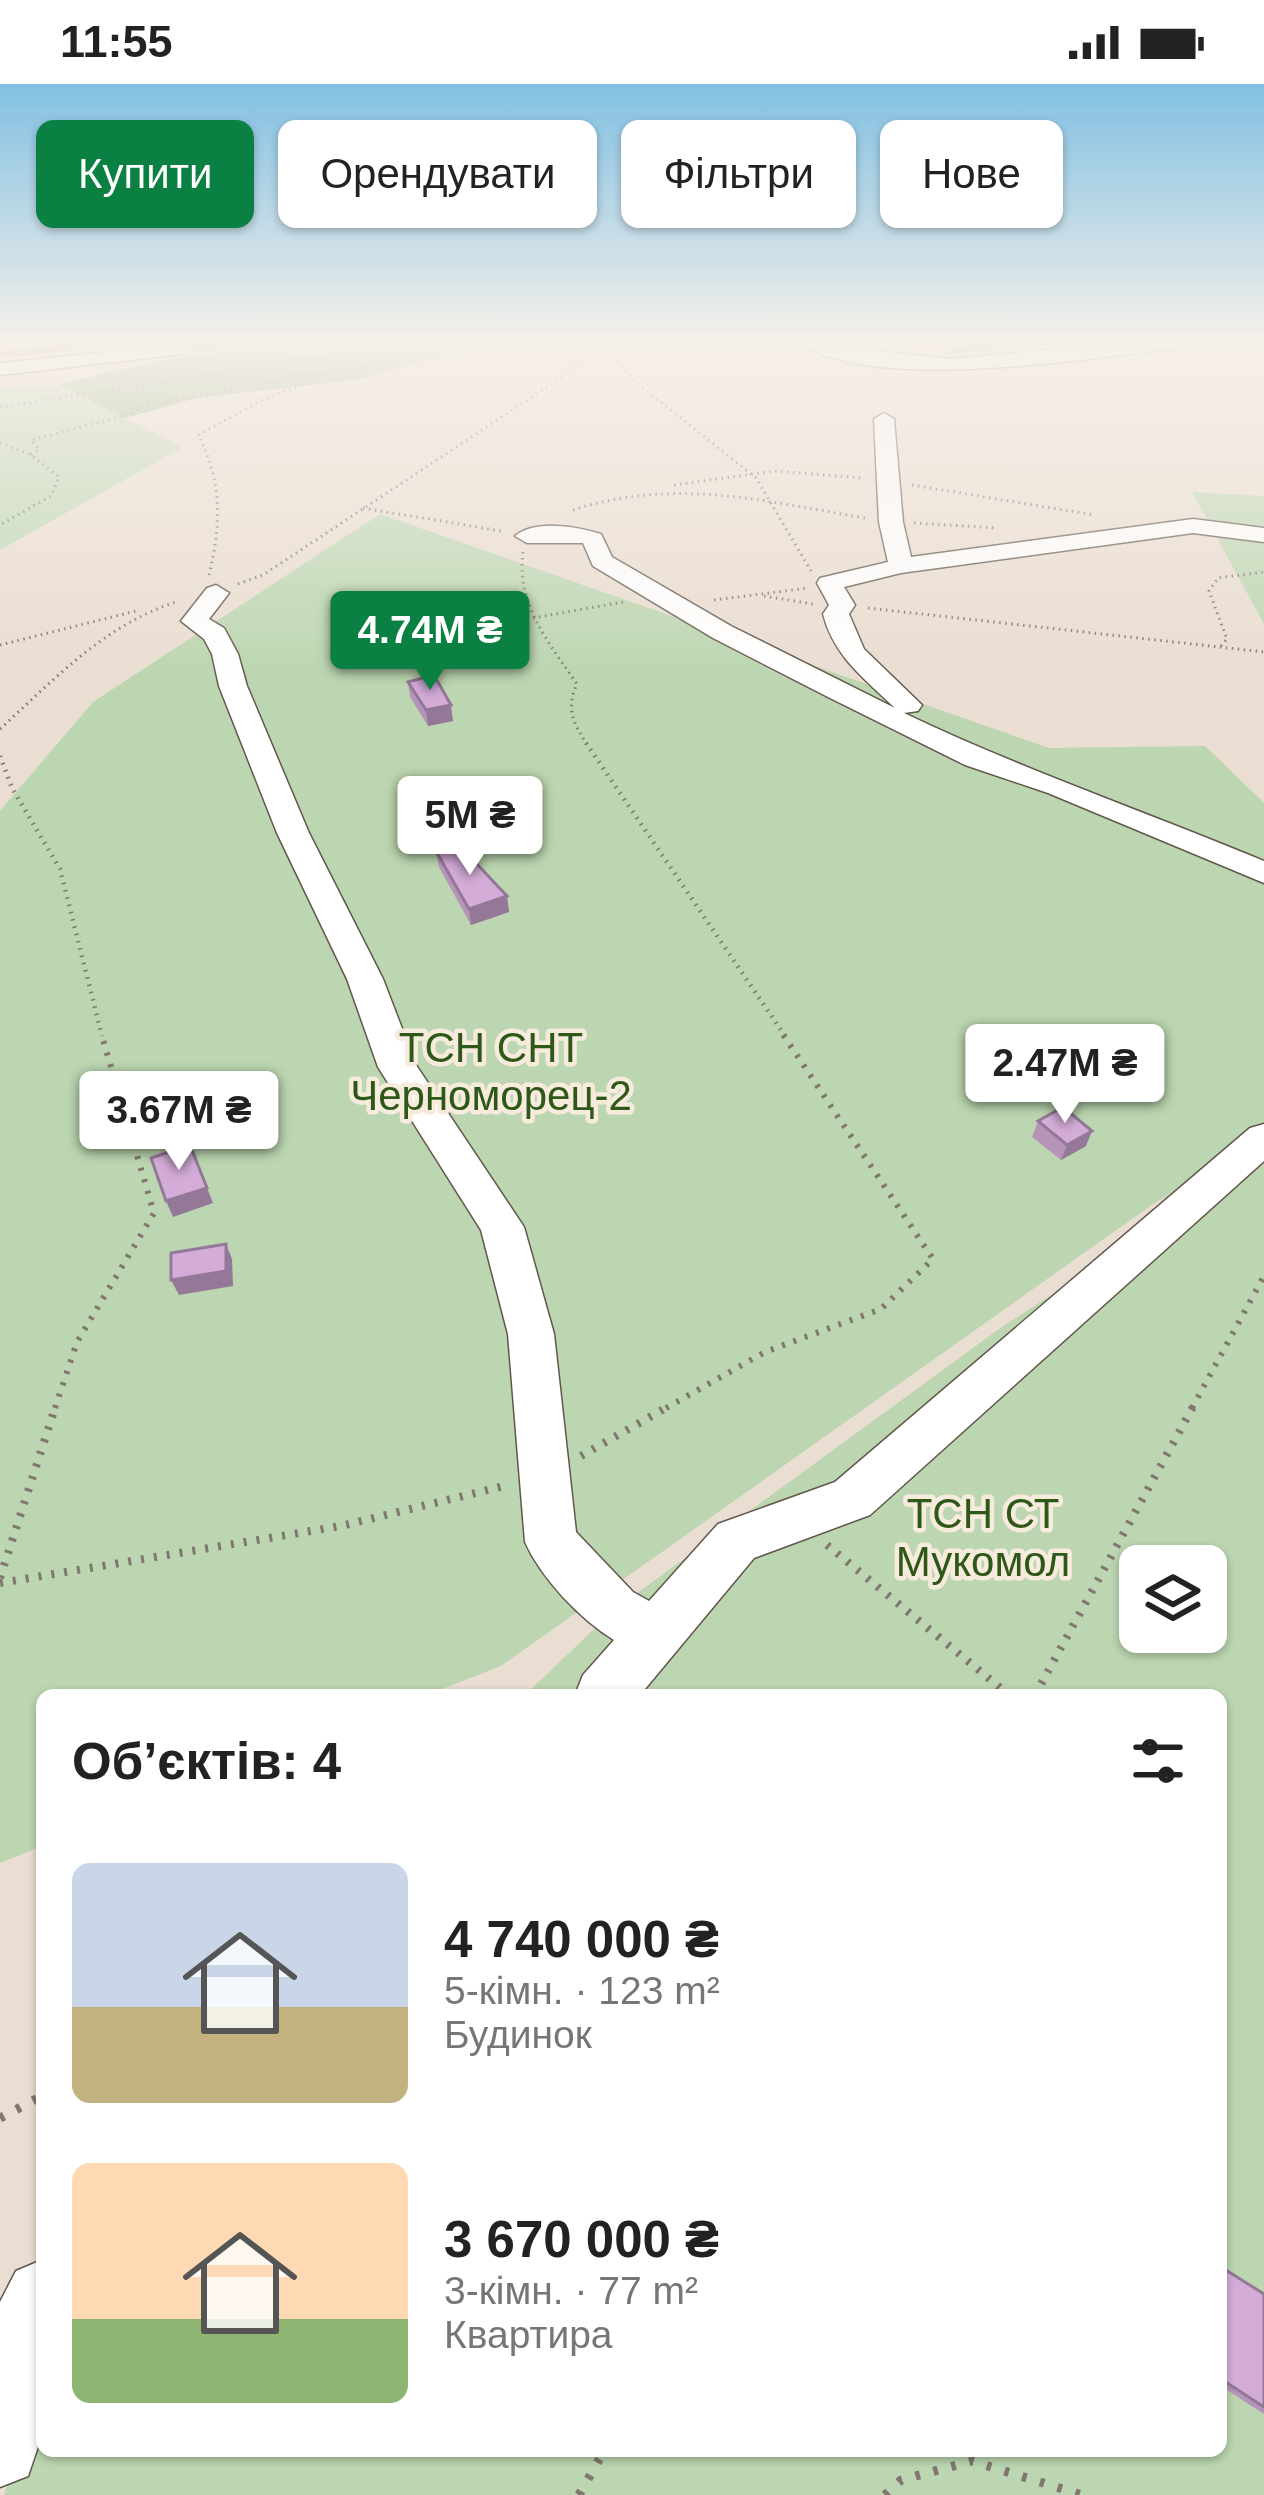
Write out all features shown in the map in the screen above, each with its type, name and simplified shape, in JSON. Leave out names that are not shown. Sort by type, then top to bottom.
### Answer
[{"type":"street","points":[[887,455],[892,522],[902,566]]},
{"type":"street","points":[[932,737],[906,701],[852,658],[839,629],[835,594],[902,566],[1193,526],[1264,535]]},
{"type":"street","points":[[527,536],[573,533],[593,538],[602,561],[976,759],[1058,787],[1264,873]]},
{"type":"street","points":[[216,593],[194,621],[215,634],[225,654],[232,686],[292,833],[364,979],[397,1067],[502,1227],[531,1334],[551,1542],[614,1610],[656,1635]]},
{"type":"street","points":[[608,1689],[736,1540],[852,1499],[1264,1138]]},
{"type":"street","points":[[0,2448],[36,2308]]},
{"type":"path","points":[[0,525],[51,496],[59,477],[32,455]]},
{"type":"path","points":[[207,455],[221,524],[208,578],[216,593]]},
{"type":"path","points":[[0,645],[216,593],[263,575],[444,455]]},
{"type":"path","points":[[727,455],[756,478],[776,506],[802,563],[835,594]]},
{"type":"path","points":[[363,508],[527,536],[610,495],[679,487],[892,522],[995,528]]},
{"type":"path","points":[[1082,525],[1102,522]]},
{"type":"path","points":[[0,756],[12,788],[60,869],[89,993],[154,1213],[77,1342],[0,1581],[341,1526],[547,1475],[765,1352],[880,1309],[933,1259],[819,1081],[727,954],[574,724],[569,701],[577,683],[533,618],[518,567],[527,536]]},
{"type":"path","points":[[1221,646],[1227,639],[1209,591],[1218,578],[1264,572]]},
{"type":"path","points":[[764,596],[835,594]]},
{"type":"path","points":[[533,618],[621,602],[835,594],[1264,652]]},
{"type":"path","points":[[0,730],[68,665],[143,609]]},
{"type":"path","points":[[1038,1689],[1264,1276]]},
{"type":"path","points":[[796,1520],[1002,1689]]},
{"type":"path","points":[[0,2118],[36,2099]]},
{"type":"path","points":[[579,2495],[601,2457]]},
{"type":"path","points":[[884,2495],[901,2480],[972,2462],[1082,2495]]},
{"type":"green space","points":[[0,455],[170,455],[0,550]]},
{"type":"green space","points":[[1192,492],[1264,496],[1264,624]]},
{"type":"green space","name":"ТСН СНТ Черноморец-2","points":[[380,514],[1049,748],[1205,746],[1264,803],[1264,1140],[1153,1204],[501,1666],[442,1689],[36,1689],[36,1848],[0,1863],[0,811],[93,702]]},
{"type":"green space","name":"ТСН СТ Мукомол","points":[[1264,1156],[1264,2495],[4,2495],[36,2398],[36,2457],[1227,2457],[1227,1689],[531,1689],[614,1610],[999,1329]]},
{"type":"building","points":[[434,675],[451,705],[426,710],[408,682]]},
{"type":"building","points":[[460,846],[507,896],[469,909],[436,851]]},
{"type":"building","points":[[1063,1107],[1092,1131],[1067,1145],[1038,1121]]},
{"type":"building","points":[[190,1145],[207,1188],[166,1201],[151,1158]]},
{"type":"building","points":[[226,1244],[226,1271],[171,1280],[171,1253]]},
{"type":"building","points":[[1227,2271],[1264,2294],[1264,2407],[1227,2383]]}]
